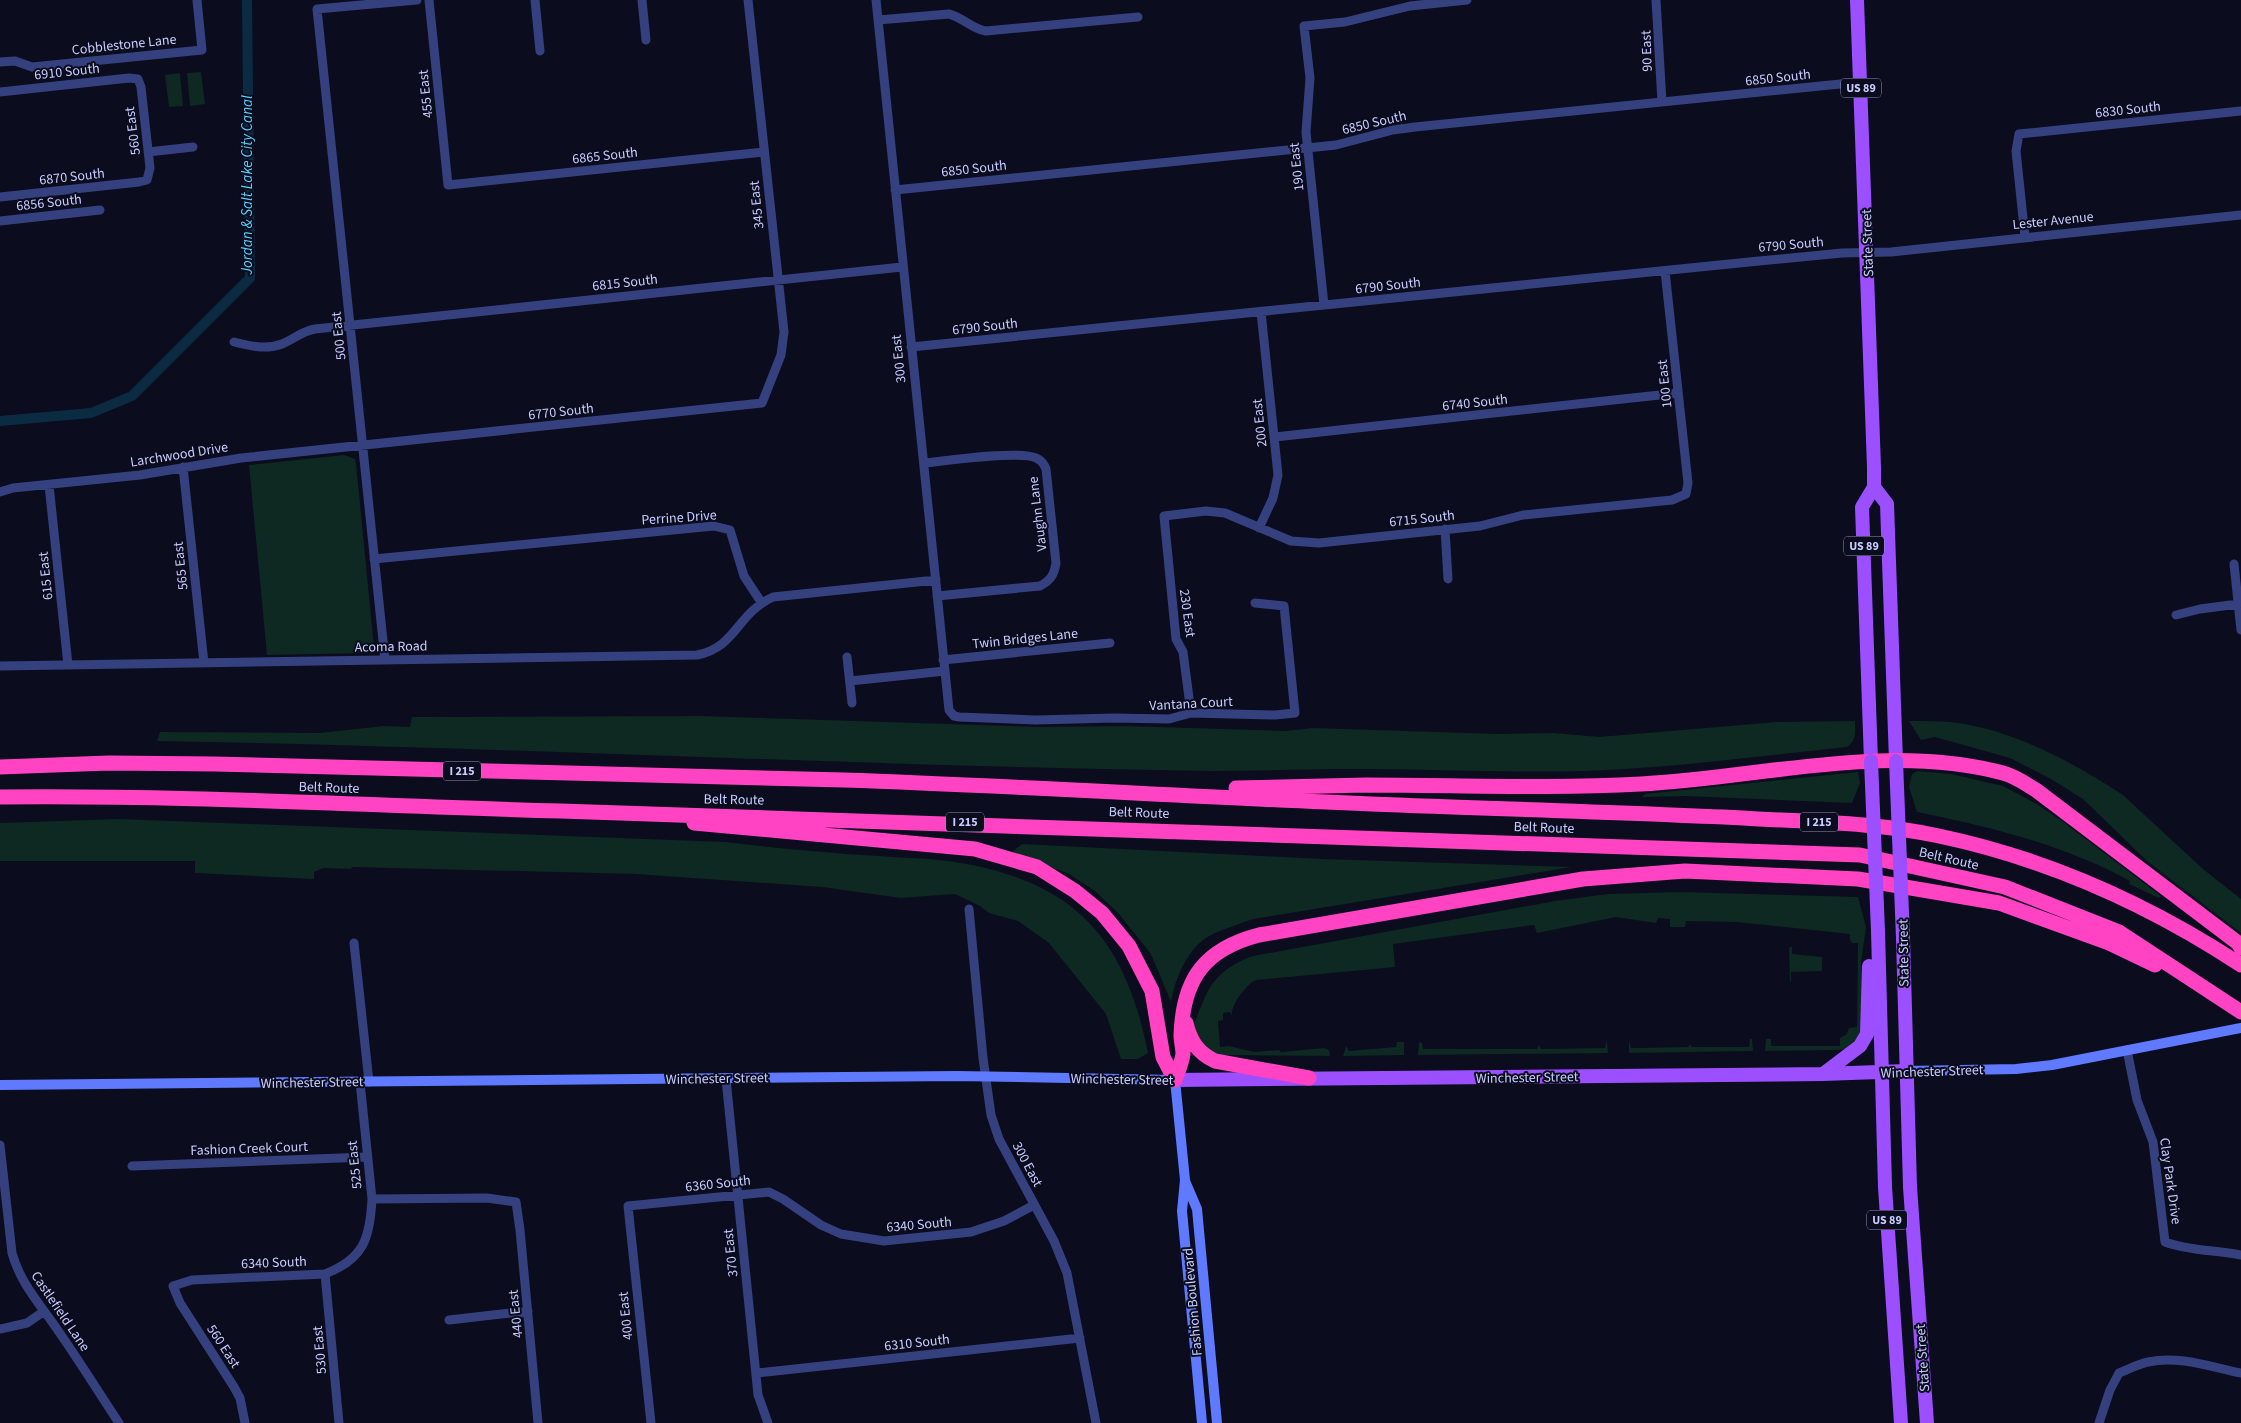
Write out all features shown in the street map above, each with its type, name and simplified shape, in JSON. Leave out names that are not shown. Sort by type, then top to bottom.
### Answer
[{"type":"highway","points":[[1104,791],[1366,785],[1525,788],[1642,784],[1872,761],[1949,764],[2006,774],[2036,790],[2238,943],[2241,948]]},
{"type":"highway","name":"Belt Route","points":[[0,767],[109,763],[214,764],[847,780],[1858,824],[1936,835],[2012,854],[2084,880],[2145,907],[2193,933],[2241,964]]},
{"type":"highway","name":"Belt Route","points":[[0,797],[131,797],[556,811],[935,820],[1860,855],[2005,887],[2119,932],[2241,1012]]},
{"type":"highway","points":[[556,811],[975,849],[1037,868],[1075,891],[1102,913],[1129,946],[1152,991],[1163,1057],[1175,1080]]},
{"type":"highway","points":[[1175,1080],[1183,1056],[1181,1034],[1187,992],[1199,969],[1214,954],[1239,940],[1269,933],[1583,879],[1685,871],[1858,879],[1999,903],[2109,943],[2206,989]]},
{"type":"highway","points":[[1184,1014],[1191,1040],[1208,1058],[1215,1061],[1309,1078]]},
{"type":"main road","name":"State Street","points":[[1857,0],[1874,487],[1862,507],[1886,1196],[1901,1423]]},
{"type":"main road","name":"State Street","points":[[1874,487],[1887,504],[1910,1187],[1927,1423]]},
{"type":"main road","points":[[1823,1074],[1862,1044],[1867,1034],[1869,965],[1878,931]]},
{"type":"main road","name":"Winchester Street","points":[[0,1085],[986,1076],[1175,1080],[1823,1074],[2016,1069],[2052,1065],[2241,1028]]},
{"type":"main road","name":"Fashion Boulevard","points":[[1175,1080],[1185,1180],[1182,1211],[1202,1423]]},
{"type":"main road","name":"Fashion Boulevard","points":[[1185,1180],[1197,1209],[1217,1423]]},
{"type":"street","name":"Cobblestone Lane","points":[[0,62],[15,61],[32,68],[202,50],[197,0]]},
{"type":"street","name":"500 East","points":[[385,660],[317,9],[417,0]]},
{"type":"street","name":"455 East","points":[[429,0],[448,185]]},
{"type":"street","points":[[535,0],[540,51]]},
{"type":"street","points":[[642,0],[646,40]]},
{"type":"street","name":"345 East","points":[[748,0],[778,280],[783,345],[762,403]]},
{"type":"street","name":"300 East","points":[[876,0],[943,660],[949,710],[952,714]]},
{"type":"street","points":[[1409,3],[1467,0]]},
{"type":"street","name":"90 East","points":[[1656,0],[1662,102]]},
{"type":"street","name":"190 East","points":[[1324,305],[1308,148],[1306,117],[1310,78],[1304,26],[1345,22],[1409,3]]},
{"type":"street","points":[[878,20],[949,14],[958,16],[975,28],[986,31],[1138,17]]},
{"type":"street","name":"6910 South","points":[[0,92],[129,78],[138,79]]},
{"type":"street","name":"560 East","points":[[138,79],[141,87],[148,152],[150,175],[148,180]]},
{"type":"street","name":"6850 South","points":[[895,190],[1336,146],[1393,130],[1415,127],[1860,82]]},
{"type":"street","name":"6830 South","points":[[2024,237],[2016,151],[2019,134],[2241,110]]},
{"type":"street","points":[[148,152],[192,147]]},
{"type":"street","name":"6865 South","points":[[448,185],[764,152]]},
{"type":"street","name":"6870 South","points":[[0,197],[148,180]]},
{"type":"street","name":"6856 South","points":[[0,221],[100,210]]},
{"type":"street","name":"Lester Avenue","points":[[1867,252],[1899,251],[2241,214]]},
{"type":"street","name":"6790 South","points":[[910,347],[1867,252]]},
{"type":"street","name":"6815 South","points":[[234,342],[255,347],[274,346],[308,330],[902,267]]},
{"type":"street","name":"100 East","points":[[1665,271],[1688,483],[1686,494]]},
{"type":"street","name":"200 East","points":[[1259,528],[1276,487],[1278,475],[1261,312]]},
{"type":"street","name":"6740 South","points":[[1275,437],[1678,394]]},
{"type":"street","name":"6770 South","points":[[362,445],[762,403]]},
{"type":"street","name":"Larchwood Drive","points":[[0,492],[127,477],[241,458],[362,445]]},
{"type":"street","name":"Vaughn Lane","points":[[924,463],[998,455],[1032,456],[1041,461],[1046,469],[1056,563],[1050,581],[1040,586],[937,596]]},
{"type":"street","name":"565 East","points":[[183,467],[204,663]]},
{"type":"street","name":"615 East","points":[[49,485],[68,665]]},
{"type":"street","name":"6715 South","points":[[1164,516],[1187,512],[1225,513],[1290,540],[1312,543],[1480,526],[1523,515],[1672,500],[1686,494]]},
{"type":"street","name":"230 East","points":[[1164,516],[1177,642],[1183,652],[1191,713]]},
{"type":"street","name":"Perrine Drive","points":[[374,559],[714,526],[730,530],[744,576],[761,602]]},
{"type":"street","points":[[1445,529],[1448,579]]},
{"type":"street","points":[[2234,564],[2241,630]]},
{"type":"street","points":[[761,602],[773,597],[788,595],[936,580]]},
{"type":"street","name":"Acoma Road","points":[[0,666],[697,655],[710,652],[724,644],[747,614],[761,602]]},
{"type":"street","name":"Vantana Court","points":[[952,714],[959,717],[1045,720],[1170,719],[1191,713],[1275,715],[1296,713],[1284,606],[1255,603]]},
{"type":"street","points":[[2176,616],[2200,609],[2238,604]]},
{"type":"street","name":"Twin Bridges Lane","points":[[943,660],[1110,643]]},
{"type":"street","points":[[848,657],[852,703]]},
{"type":"street","points":[[850,681],[945,672]]},
{"type":"street","name":"300 East","points":[[969,909],[991,1114],[996,1132],[1062,1259],[1072,1293],[1096,1423]]},
{"type":"street","name":"525 East","points":[[354,943],[364,1082],[367,1157],[372,1199],[370,1228],[364,1244]]},
{"type":"street","name":"Clay Park Drive","points":[[2127,1050],[2137,1100],[2153,1142],[2165,1242],[2179,1247],[2215,1250],[2241,1255]]},
{"type":"street","name":"370 East","points":[[726,1079],[758,1395],[768,1423]]},
{"type":"street","name":"Castlefield Lane","points":[[0,1145],[12,1253],[22,1281],[58,1330],[119,1423]]},
{"type":"street","name":"Fashion Creek Court","points":[[132,1166],[367,1157]]},
{"type":"street","name":"6360 South","points":[[628,1206],[760,1192],[775,1194],[805,1216]]},
{"type":"street","name":"440 East","points":[[372,1199],[487,1198],[516,1202],[538,1423]]},
{"type":"street","name":"6340 South","points":[[805,1216],[841,1234],[884,1241],[971,1232],[1004,1221],[1034,1204]]},
{"type":"street","name":"400 East","points":[[628,1206],[651,1423]]},
{"type":"street","name":"6340 South","points":[[174,1286],[192,1280],[325,1274],[340,1268],[351,1260],[364,1244]]},
{"type":"street","name":"530 East","points":[[325,1274],[339,1423]]},
{"type":"street","name":"560 East","points":[[174,1286],[180,1303],[237,1392],[243,1409],[245,1423]]},
{"type":"street","points":[[448,1320],[528,1311]]},
{"type":"street","points":[[0,1329],[27,1323],[43,1312]]},
{"type":"street","name":"6310 South","points":[[757,1373],[1080,1338]]},
{"type":"street","points":[[2099,1423],[2110,1390],[2119,1372],[2140,1365],[2172,1360],[2241,1373]]},
{"type":"green space","points":[[201,72],[205,104],[190,106],[187,73]]},
{"type":"green space","points":[[180,73],[183,106],[169,107],[165,75]]},
{"type":"green space","points":[[344,455],[355,459],[356,463],[374,647],[367,653],[267,655],[249,465]]},
{"type":"green space","points":[[700,716],[1041,727],[1125,726],[1285,731],[1314,728],[1498,734],[1554,733],[1599,737],[1777,722],[1855,721],[1855,736],[1847,747],[1651,767],[1585,771],[1079,769],[157,741],[160,732],[320,733],[383,726],[410,727],[412,717]]},
{"type":"green space","points":[[1909,721],[1959,723],[1981,727],[2023,741],[2065,761],[2123,795],[2203,869],[2241,899],[2241,933],[2148,862],[2083,799],[2051,779],[2010,758],[1935,737],[1921,740]]},
{"type":"green space","points":[[1917,771],[1951,774],[2003,786],[2035,803],[2062,821],[2161,896],[2159,898],[2129,884],[2130,881],[2105,868],[2053,847],[2000,831],[1917,812],[1909,787],[1912,774]]},
{"type":"green space","points":[[1858,772],[1860,783],[1852,803],[1686,796],[1642,797],[1645,794]]},
{"type":"green space","points":[[119,819],[725,842],[821,852],[955,862],[997,871],[1032,884],[1062,900],[1088,921],[1108,947],[1125,977],[1138,1012],[1148,1053],[1138,1059],[1121,1059],[1106,1014],[1049,943],[1018,921],[989,913],[980,906],[955,894],[901,898],[822,887],[636,874],[352,867],[351,869],[323,868],[314,872],[314,879],[195,873],[195,861],[0,861],[0,823]]},
{"type":"green space","points":[[1022,844],[1323,859],[1572,867],[1253,919],[1213,934],[1197,946],[1184,963],[1176,982],[1171,1002],[1151,954],[1119,914],[1095,891],[1067,873],[1012,852]]},
{"type":"green space","points":[[1680,892],[1858,897],[1866,927],[1861,962],[1863,1026],[1858,1041],[1846,1049],[1838,1050],[1765,1051],[1766,1039],[1771,1039],[1771,1046],[1840,1046],[1840,1038],[1847,1034],[1849,1028],[1857,1027],[1858,943],[1852,943],[1850,934],[1737,922],[1686,921],[1685,927],[1670,927],[1670,919],[1658,918],[1656,923],[1616,917],[1537,933],[1534,925],[1393,944],[1395,967],[1256,980],[1240,995],[1234,1005],[1232,1015],[1230,1012],[1223,1013],[1223,1020],[1218,1021],[1220,1047],[1229,1046],[1254,1052],[1279,1050],[1281,1052],[1324,1048],[1329,1050],[1330,1056],[1221,1055],[1207,1047],[1205,1049],[1191,1026],[1216,979],[1236,963],[1253,956],[1555,901],[1608,894]]},
{"type":"green space","points":[[1792,946],[1792,954],[1822,957],[1822,971],[1791,972],[1790,982],[1789,948]]},
{"type":"green space","points":[[1750,1039],[1752,1039],[1753,1051],[1629,1053],[1629,1040],[1631,1048],[1638,1048],[1688,1047],[1690,1044],[1692,1047],[1749,1047]]},
{"type":"green space","points":[[1607,1040],[1608,1053],[1418,1055],[1419,1042],[1422,1043],[1423,1049],[1537,1049],[1539,1045],[1541,1049],[1605,1048]]},
{"type":"green space","points":[[1397,1042],[1404,1042],[1404,1055],[1343,1056],[1346,1046],[1349,1051],[1396,1047]]},
{"type":"waterway","name":"Jordan & Salt Lake City Canal","points":[[0,421],[91,413],[132,396],[250,278],[247,0]]}]
